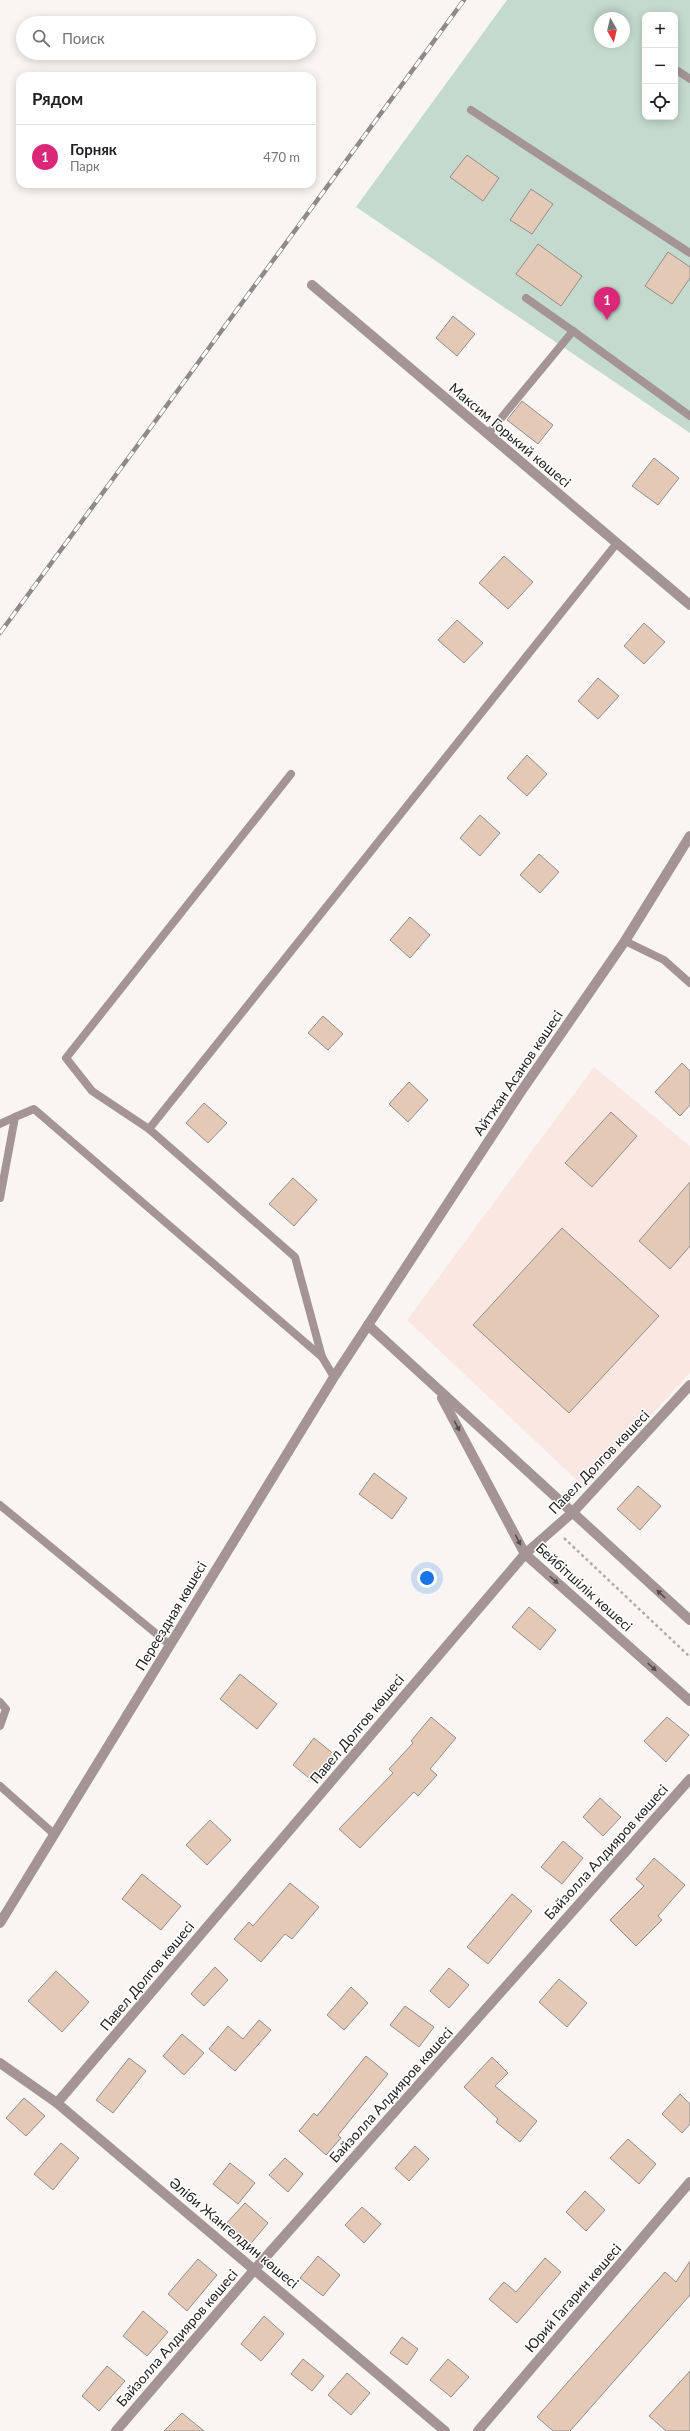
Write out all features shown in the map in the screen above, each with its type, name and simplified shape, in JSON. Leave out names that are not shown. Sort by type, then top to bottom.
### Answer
[{"type":"street","name":"Максим Горький көшесі","points":[[312,285],[690,605]]},
{"type":"street","name":"Айтжан Асанов көшесі","points":[[368,1325],[520,1093],[625,941],[690,836]]},
{"type":"street","name":"Переездная көшесі","points":[[0,1923],[334,1377],[368,1325]]},
{"type":"street","name":"Бейбітшілік көшесі","points":[[368,1325],[438,1392],[573,1512],[690,1620]]},
{"type":"street","name":"Павел Долгов көшесі","points":[[57,2103],[525,1554],[573,1512],[690,1385]]},
{"type":"street","name":"Бейбітшілік көшесі","points":[[438,1392],[525,1554],[690,1701]]},
{"type":"street","name":"Байзолла Алдияров көшесі","points":[[116,2431],[255,2269],[690,1779]]},
{"type":"street","name":"Әліби Жангелдин көшесі","points":[[0,2063],[57,2103],[445,2431]]},
{"type":"street","name":"Юрий Гагарин көшесі","points":[[478,2431],[690,2182]]},
{"type":"lane","points":[[678,71],[690,79]]},
{"type":"lane","points":[[471,110],[690,253]]},
{"type":"lane","points":[[526,298],[690,416]]},
{"type":"lane","points":[[488,434],[573,331]]},
{"type":"lane","points":[[149,1130],[617,543]]},
{"type":"lane","points":[[291,774],[66,1058],[92,1091],[149,1130],[296,1258],[322,1357],[334,1377]]},
{"type":"lane","points":[[625,941],[664,960],[690,983]]},
{"type":"lane","points":[[0,1124],[34,1109],[322,1357]]},
{"type":"lane","points":[[0,1198],[15,1117]]},
{"type":"lane","points":[[0,1505],[170,1645]]},
{"type":"lane","points":[[0,1702],[6,1709],[0,1726]]},
{"type":"lane","points":[[0,1786],[54,1834]]},
{"type":"path","points":[[553,1528],[690,1657]]},
{"type":"shaded area","points":[[594,1067],[690,1146],[690,1373],[585,1488],[407,1320]]},
{"type":"green space","points":[[507,0],[690,0],[690,433],[356,207]]},
{"type":"building","points":[[467,155],[499,178],[483,201],[450,177]]},
{"type":"building","points":[[531,189],[553,204],[532,234],[510,220]]},
{"type":"building","points":[[538,244],[582,276],[561,306],[516,274]]},
{"type":"building","points":[[668,252],[690,267],[690,278],[672,304],[645,286]]},
{"type":"building","points":[[453,316],[475,334],[457,356],[436,338]]},
{"type":"building","points":[[522,401],[553,425],[538,444],[507,420]]},
{"type":"building","points":[[654,458],[679,478],[658,505],[632,486]]},
{"type":"building","points":[[504,556],[533,582],[508,609],[479,583]]},
{"type":"building","points":[[457,620],[483,643],[464,663],[438,640]]},
{"type":"building","points":[[644,623],[665,642],[644,664],[624,646]]},
{"type":"building","points":[[598,678],[619,696],[598,719],[578,701]]},
{"type":"building","points":[[527,755],[547,774],[527,796],[507,778]]},
{"type":"building","points":[[480,815],[500,833],[480,856],[460,838]]},
{"type":"building","points":[[539,854],[559,872],[540,893],[520,875]]},
{"type":"building","points":[[410,917],[430,935],[410,958],[390,940]]},
{"type":"building","points":[[323,1016],[343,1034],[328,1050],[308,1033]]},
{"type":"building","points":[[682,1063],[690,1071],[690,1105],[680,1116],[655,1092]]},
{"type":"building","points":[[409,1082],[428,1100],[408,1122],[389,1104]]},
{"type":"building","points":[[204,1103],[227,1123],[208,1143],[186,1123]]},
{"type":"building","points":[[611,1112],[637,1136],[592,1187],[565,1163]]},
{"type":"building","points":[[293,1178],[317,1200],[294,1226],[269,1204]]},
{"type":"building","points":[[690,1182],[690,1246],[670,1269],[639,1241]]},
{"type":"building","points":[[562,1228],[659,1316],[569,1413],[473,1325]]},
{"type":"building","points":[[374,1473],[407,1498],[392,1519],[359,1494]]},
{"type":"building","points":[[638,1486],[661,1506],[640,1530],[617,1509]]},
{"type":"building","points":[[529,1607],[556,1630],[540,1650],[512,1627]]},
{"type":"building","points":[[240,1674],[277,1704],[257,1729],[220,1699]]},
{"type":"building","points":[[431,1717],[456,1738],[430,1769],[437,1775],[418,1796],[414,1792],[360,1848],[339,1829],[393,1773],[389,1769],[413,1743],[411,1741]]},
{"type":"building","points":[[667,1717],[689,1735],[666,1762],[644,1741]]},
{"type":"building","points":[[314,1738],[335,1755],[314,1782],[293,1765]]},
{"type":"building","points":[[600,1798],[621,1817],[603,1836],[583,1817]]},
{"type":"building","points":[[210,1820],[231,1840],[207,1865],[186,1845]]},
{"type":"building","points":[[563,1841],[583,1858],[562,1884],[541,1867]]},
{"type":"building","points":[[654,1858],[685,1885],[658,1916],[662,1920],[636,1946],[610,1920],[644,1886],[636,1879]]},
{"type":"building","points":[[142,1874],[181,1906],[161,1930],[122,1899]]},
{"type":"building","points":[[290,1883],[319,1907],[292,1939],[285,1934],[261,1962],[234,1939],[249,1922],[253,1926]]},
{"type":"building","points":[[512,1894],[532,1911],[488,1964],[467,1947]]},
{"type":"building","points":[[215,1967],[228,1980],[204,2006],[191,1994]]},
{"type":"building","points":[[449,1968],[469,1985],[449,2008],[430,1991]]},
{"type":"building","points":[[56,1971],[89,2002],[62,2032],[28,2001]]},
{"type":"building","points":[[559,1979],[587,2003],[567,2027],[539,2002]]},
{"type":"building","points":[[351,1987],[368,2003],[344,2030],[327,2015]]},
{"type":"building","points":[[405,2006],[434,2027],[419,2047],[390,2025]]},
{"type":"building","points":[[259,2020],[271,2030],[235,2071],[209,2049],[228,2026],[243,2039]]},
{"type":"building","points":[[182,2034],[204,2053],[184,2075],[163,2056]]},
{"type":"building","points":[[366,2056],[388,2074],[338,2135],[341,2138],[326,2155],[299,2131],[314,2113],[317,2116]]},
{"type":"building","points":[[492,2057],[508,2073],[495,2086],[537,2121],[520,2142],[496,2122],[498,2119],[464,2087]]},
{"type":"building","points":[[129,2058],[146,2071],[113,2113],[96,2100]]},
{"type":"building","points":[[680,2094],[690,2104],[690,2124],[682,2133],[662,2114]]},
{"type":"building","points":[[24,2098],[45,2116],[26,2136],[6,2118]]},
{"type":"building","points":[[628,2139],[656,2164],[639,2184],[610,2158]]},
{"type":"building","points":[[61,2143],[79,2158],[53,2190],[34,2174]]},
{"type":"building","points":[[415,2146],[429,2159],[409,2181],[395,2168]]},
{"type":"building","points":[[285,2158],[303,2174],[288,2192],[269,2175]]},
{"type":"building","points":[[230,2163],[255,2183],[238,2204],[213,2184]]},
{"type":"building","points":[[585,2191],[605,2210],[586,2231],[566,2212]]},
{"type":"building","points":[[245,2203],[268,2223],[248,2247],[224,2226]]},
{"type":"building","points":[[362,2207],[381,2224],[364,2243],[345,2225]]},
{"type":"building","points":[[318,2256],[340,2275],[323,2296],[300,2278]]},
{"type":"building","points":[[545,2258],[561,2272],[517,2323],[489,2299],[504,2282],[516,2292]]},
{"type":"building","points":[[198,2259],[217,2275],[187,2311],[168,2294]]},
{"type":"building","points":[[690,2261],[690,2295],[570,2431],[553,2431],[537,2417],[665,2272],[676,2282]]},
{"type":"building","points":[[143,2311],[168,2332],[147,2356],[123,2336]]},
{"type":"building","points":[[264,2316],[284,2334],[261,2361],[241,2344]]},
{"type":"building","points":[[402,2337],[418,2349],[407,2365],[390,2353]]},
{"type":"building","points":[[303,2359],[324,2376],[312,2391],[291,2374]]},
{"type":"building","points":[[448,2359],[469,2377],[451,2397],[430,2380]]},
{"type":"building","points":[[107,2366],[125,2381],[99,2411],[82,2396]]},
{"type":"building","points":[[690,2371],[690,2431],[666,2431],[649,2416]]},
{"type":"building","points":[[347,2373],[370,2393],[351,2415],[328,2395]]},
{"type":"building","points":[[182,2413],[204,2431],[164,2431]]},
{"type":"railway","points":[[0,633],[464,0]]},
{"type":"place","name":"Горняк","points":[[607,320]]}]
